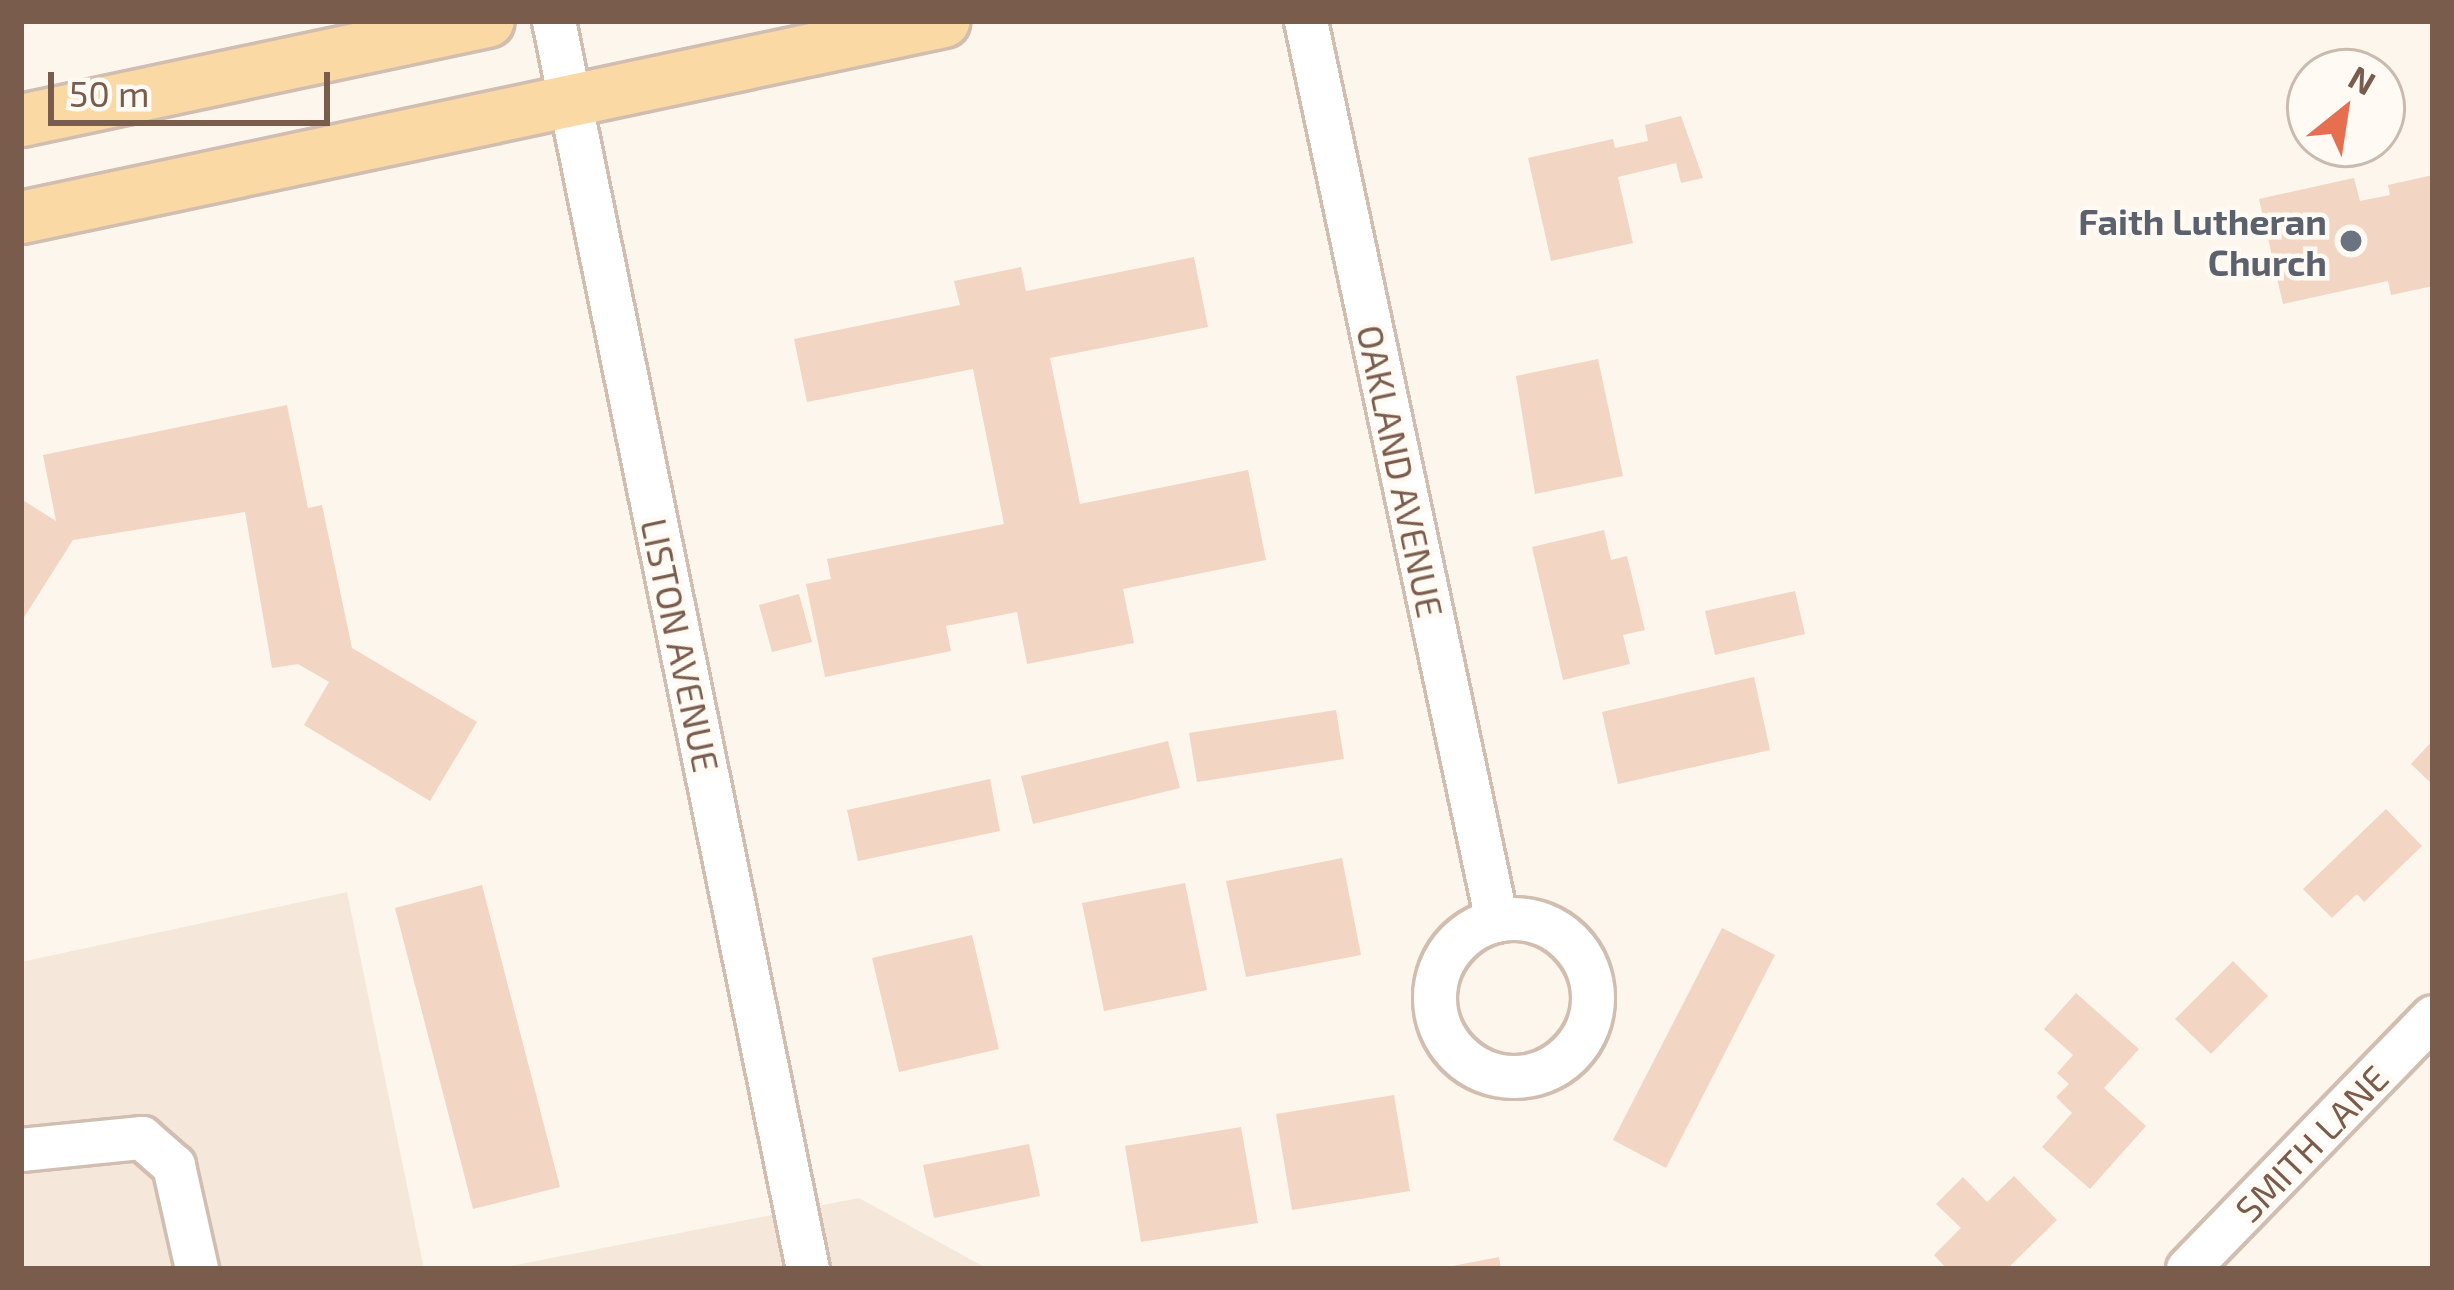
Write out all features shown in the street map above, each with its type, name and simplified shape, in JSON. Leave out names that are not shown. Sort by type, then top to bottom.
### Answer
[{"type":"main road","points":[[21,120],[488,21]]},
{"type":"main road","points":[[21,217],[944,21]]},
{"type":"street","name":"LISTON AVENUE","points":[[554,21],[808,1269]]},
{"type":"street","name":"OAKLAND AVENUE","points":[[1306,21],[1497,921]]},
{"type":"street","name":"SMITH LANE","points":[[2188,1269],[2433,1017]]},
{"type":"street","points":[[21,1150],[142,1138],[174,1166],[197,1269]]},
{"type":"shaded area","points":[[347,892],[424,1269],[21,1269],[21,962]]},
{"type":"shaded area","points":[[859,1198],[988,1269],[495,1269]]},
{"type":"building","points":[[1681,116],[1703,178],[1681,183],[1676,163],[1618,177],[1633,243],[1551,261],[1528,158],[1613,139],[1615,148],[1648,141],[1645,125]]},
{"type":"building","name":"Faith Lutheran Church","points":[[2433,175],[2433,286],[2391,295],[2388,281],[2283,304],[2259,199],[2354,178],[2360,201],[2390,195],[2388,185]]},
{"type":"building","points":[[1194,257],[1208,327],[1050,358],[1080,504],[1248,470],[1266,560],[1123,589],[1134,643],[1027,664],[1017,612],[946,626],[951,651],[825,677],[806,584],[831,579],[827,559],[1004,524],[973,369],[807,402],[794,339],[960,305],[954,281],[1021,267],[1026,291]]},
{"type":"building","points":[[1598,359],[1623,476],[1535,494],[1516,376]]},
{"type":"building","points":[[287,405],[308,508],[322,505],[352,648],[477,722],[430,801],[304,725],[329,682],[298,664],[272,668],[245,512],[73,540],[21,622],[21,499],[56,521],[43,455]]},
{"type":"building","points":[[1604,530],[1611,560],[1627,556],[1645,630],[1623,635],[1630,664],[1563,680],[1532,547]]},
{"type":"building","points":[[1795,591],[1805,634],[1715,655],[1705,611]]},
{"type":"building","points":[[799,594],[812,642],[772,652],[759,605]]},
{"type":"building","points":[[1754,677],[1770,750],[1618,784],[1602,712]]},
{"type":"building","points":[[1336,710],[1344,759],[1197,782],[1189,733]]},
{"type":"building","points":[[2433,740],[2433,785],[2411,764]]},
{"type":"building","points":[[1168,741],[1180,788],[1033,824],[1021,776]]},
{"type":"building","points":[[990,779],[1000,831],[858,861],[847,810]]},
{"type":"building","points":[[2386,809],[2422,846],[2364,902],[2357,894],[2332,918],[2303,889]]},
{"type":"building","points":[[1342,858],[1361,955],[1246,977],[1226,881]]},
{"type":"building","points":[[1185,883],[1207,990],[1104,1011],[1082,903]]},
{"type":"building","points":[[482,885],[560,1187],[473,1209],[395,908]]},
{"type":"building","points":[[1722,928],[1775,955],[1666,1168],[1613,1140]]},
{"type":"building","points":[[972,935],[999,1049],[899,1072],[872,958]]},
{"type":"building","points":[[2233,961],[2268,996],[2211,1054],[2175,1019]]},
{"type":"building","points":[[2076,993],[2139,1049],[2104,1088],[2146,1126],[2090,1189],[2042,1147],[2072,1113],[2056,1097],[2069,1084],[2057,1073],[2073,1055],[2044,1029]]},
{"type":"building","points":[[1394,1095],[1410,1191],[1292,1210],[1276,1114]]},
{"type":"building","points":[[1241,1127],[1258,1223],[1141,1242],[1125,1146]]},
{"type":"building","points":[[1029,1144],[1040,1196],[934,1218],[923,1165]]},
{"type":"building","points":[[2014,1176],[2057,1220],[2007,1269],[1947,1269],[1934,1255],[1961,1228],[1936,1204],[1963,1177],[1987,1202]]},
{"type":"building","points":[[1499,1257],[1501,1269],[1447,1267]]},
{"type":"place","name":"Faith Lutheran Church","points":[[2351,241]]}]
